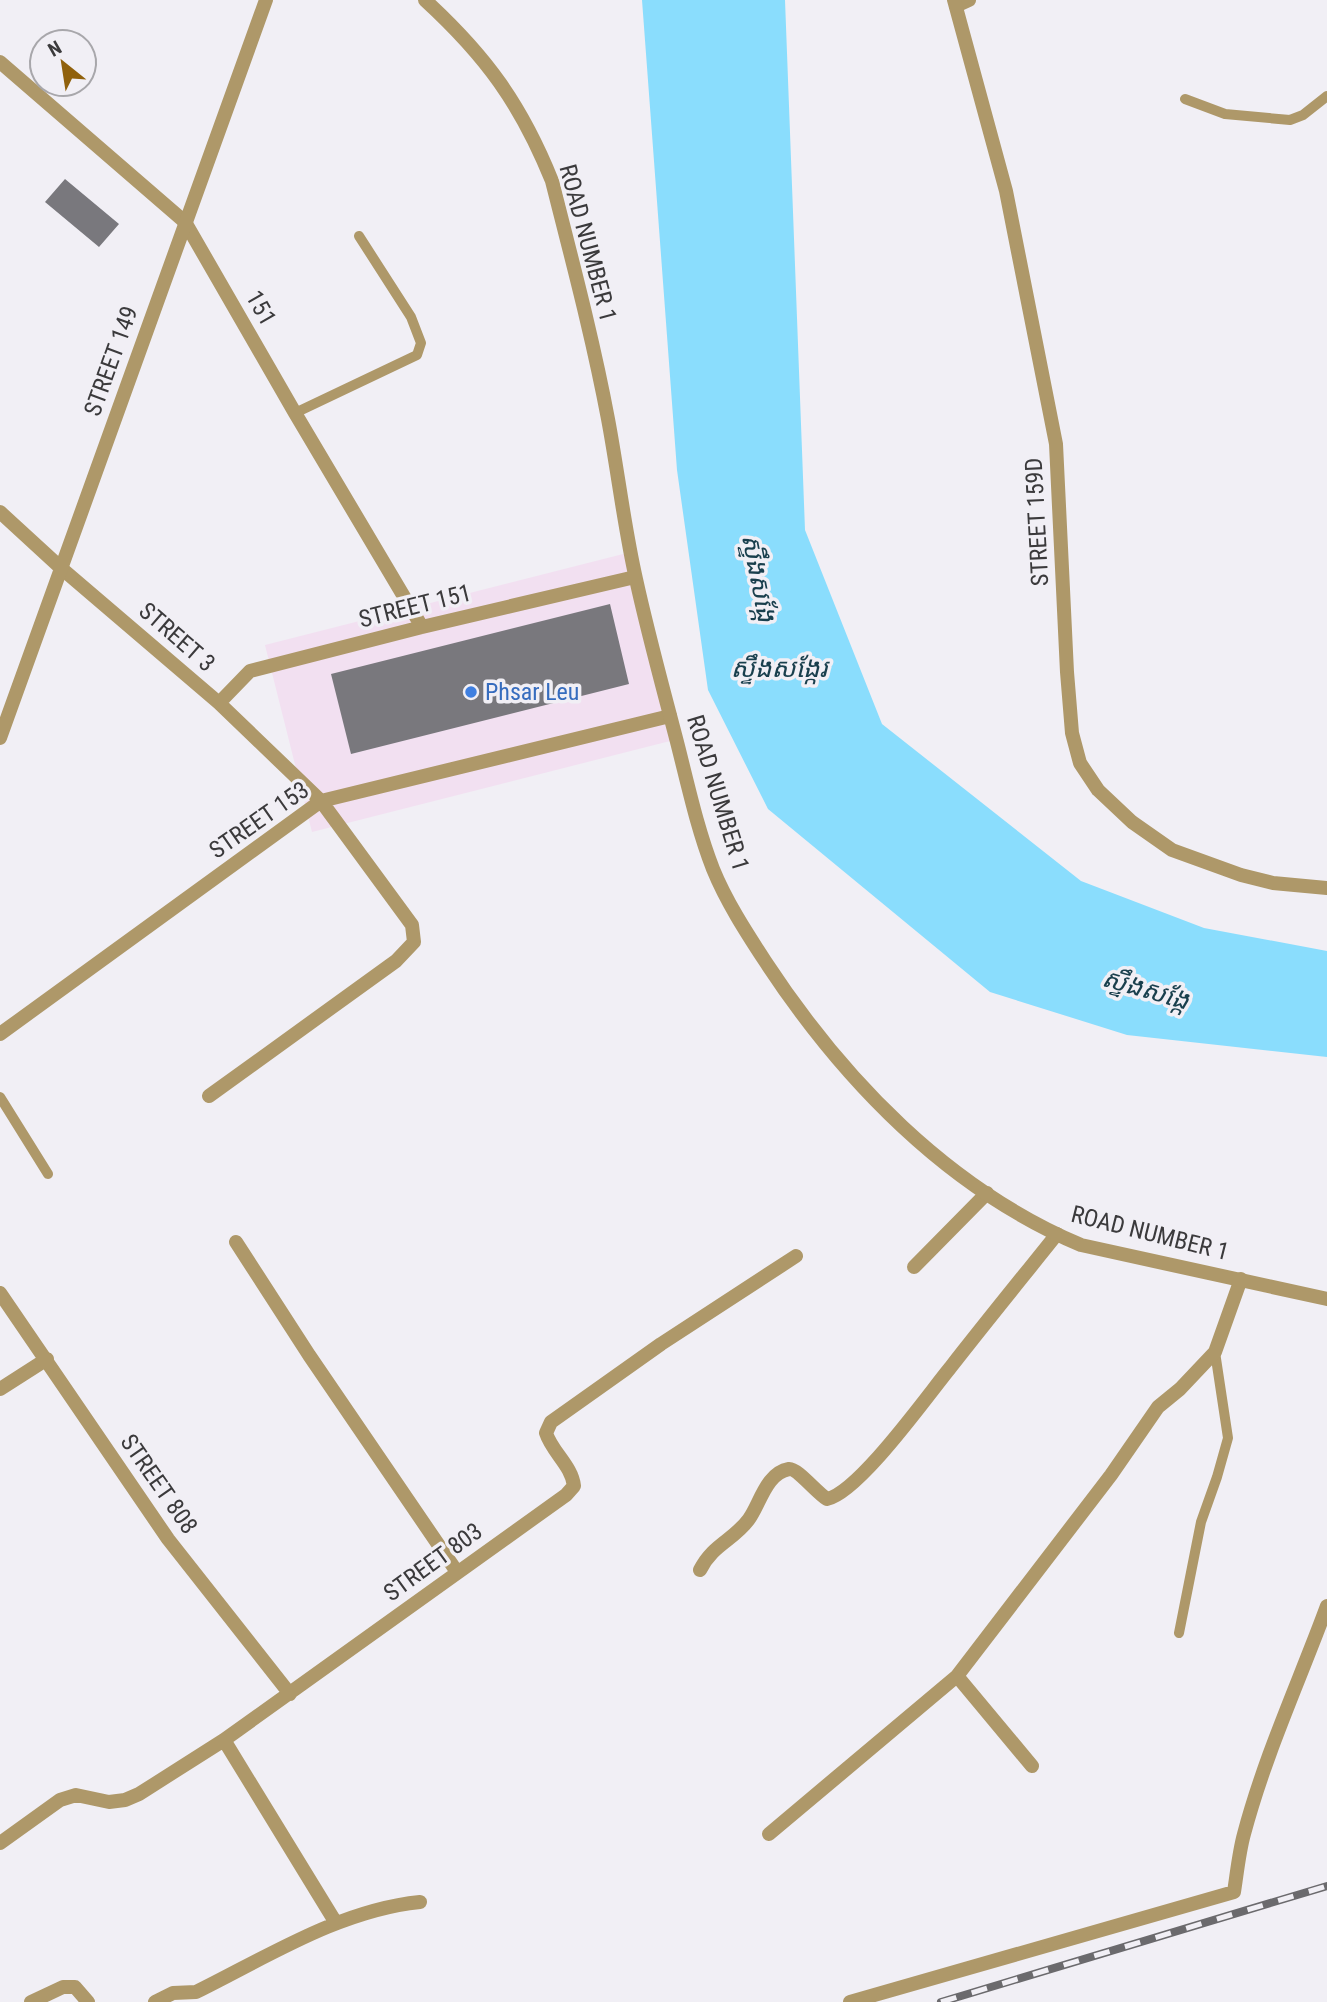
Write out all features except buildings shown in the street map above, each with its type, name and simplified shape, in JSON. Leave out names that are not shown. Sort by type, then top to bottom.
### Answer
[{"type":"street","name":"STREET 149","points":[[0,738],[266,0]]},
{"type":"street","name":"ROAD NUMBER 1","points":[[425,0],[484,59],[504,87],[537,144],[552,181],[607,417],[635,577],[698,823],[714,871],[742,925],[780,983],[820,1037],[869,1094],[925,1148],[986,1193],[1057,1234],[1082,1245],[1327,1299]]},
{"type":"street","name":"STREET 159D","points":[[960,2],[1006,191],[1056,444],[1070,709],[1072,733],[1080,763],[1098,790],[1132,822],[1172,850],[1241,875],[1273,883],[1327,888]]},
{"type":"street","name":"151","points":[[0,62],[185,222],[422,627]]},
{"type":"street","name":"STREET 3","points":[[0,512],[61,568],[219,703],[321,801],[412,925],[414,942],[396,961],[209,1097]]},
{"type":"street","name":"STREET 151","points":[[219,703],[250,671],[635,577]]},
{"type":"street","name":"STREET 153","points":[[0,1034],[321,801],[670,716]]},
{"type":"street","points":[[914,1267],[986,1193]]},
{"type":"street","points":[[700,1570],[707,1556],[746,1523],[769,1482],[785,1471],[796,1471],[827,1499],[836,1497],[866,1470],[923,1404],[1057,1234]]},
{"type":"street","points":[[236,1242],[309,1355],[457,1572]]},
{"type":"street","name":"STREET 803","points":[[0,1843],[60,1800],[76,1795],[110,1802],[139,1794],[224,1741],[566,1495],[574,1486],[573,1476],[550,1445],[546,1433],[551,1422],[661,1344],[796,1256]]},
{"type":"street","points":[[769,1834],[957,1676],[1111,1475],[1158,1407],[1180,1389],[1215,1352],[1241,1279]]},
{"type":"street","name":"STREET 808","points":[[0,1293],[168,1539],[290,1694]]},
{"type":"street","points":[[0,1389],[47,1359]]},
{"type":"street","points":[[850,2002],[1234,1892],[1244,1835],[1275,1739],[1327,1606]]},
{"type":"street","points":[[957,1676],[1032,1766]]},
{"type":"street","points":[[224,1741],[336,1923]]},
{"type":"street","points":[[155,2002],[173,1993],[196,1992],[336,1923],[390,1905],[420,1902]]},
{"type":"street","points":[[32,2002],[64,1987],[75,1987],[88,2002]]},
{"type":"lane","points":[[1185,99],[1225,114],[1290,120],[1303,115],[1327,96]]},
{"type":"lane","points":[[295,413],[417,355],[421,344],[411,317],[359,236]]},
{"type":"lane","points":[[0,1097],[48,1174]]},
{"type":"lane","points":[[1179,1633],[1201,1522],[1228,1438],[1215,1352]]},
{"type":"shaded area","name":"Phsar Leu","points":[[631,552],[678,739],[312,832],[265,645]]},
{"type":"water","name":"ស្ទឹងសង្កែរ","points":[[642,0],[785,0],[805,530],[882,724],[1081,881],[1204,928],[1327,951],[1327,1057],[1127,1035],[990,992],[768,809],[708,690],[677,470]]},
{"type":"railway","points":[[941,2002],[1327,1886]]},
{"type":"place","name":"Phsar Leu","points":[[471,692]]},
{"type":"water label","name":"ស្ទឹងសង្កែ","points":[[759,578]]},
{"type":"water label","name":"ស្ទឹងសង្កែ","points":[[1146,989]]}]
